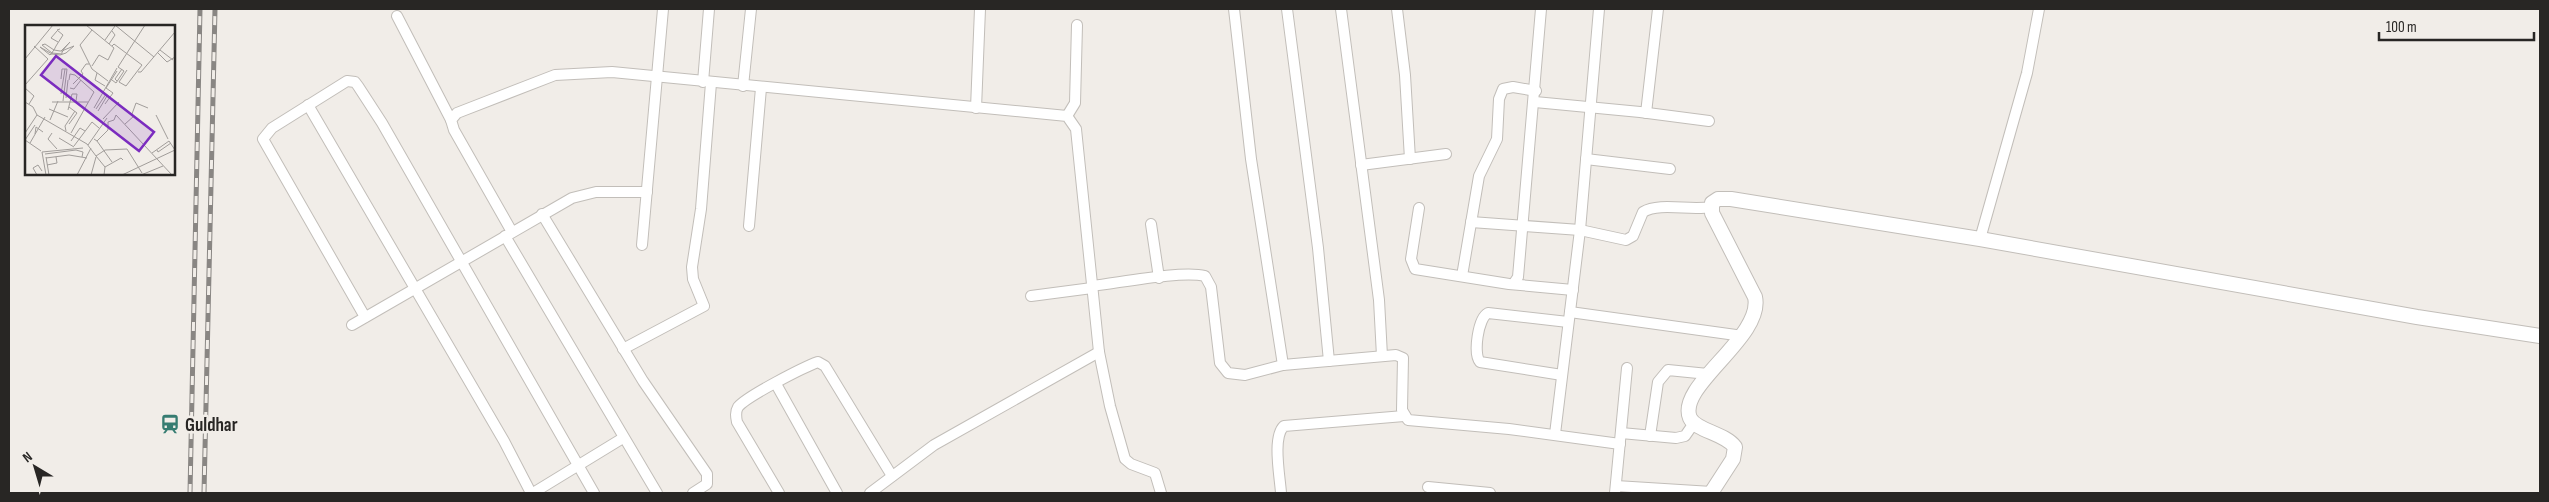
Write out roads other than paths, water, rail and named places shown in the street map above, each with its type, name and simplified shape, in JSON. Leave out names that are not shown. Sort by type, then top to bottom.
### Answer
[{"type":"street","points":[[642,245],[663,9]]},
{"type":"street","points":[[623,349],[704,306],[693,279],[692,267],[701,210],[709,9]]},
{"type":"street","points":[[743,86],[751,9]]},
{"type":"street","points":[[976,108],[980,9]]},
{"type":"street","points":[[1234,9],[1250,152],[1283,365]]},
{"type":"street","points":[[1287,9],[1318,248],[1329,361]]},
{"type":"street","points":[[1341,9],[1379,300],[1382,356]]},
{"type":"street","points":[[1397,9],[1405,75],[1410,159]]},
{"type":"street","points":[[1514,283],[1518,277],[1542,9]]},
{"type":"street","points":[[1555,434],[1580,230],[1599,9]]},
{"type":"street","points":[[1646,113],[1658,9]]},
{"type":"street","points":[[1980,239],[2027,73],[2039,9]]},
{"type":"street","points":[[398,16],[508,234],[657,493]]},
{"type":"street","points":[[1067,116],[1075,103],[1078,25]]},
{"type":"street","points":[[451,120],[457,112],[555,75],[612,72],[761,88],[1067,116],[1076,128],[1099,352],[1123,454],[1131,464],[1155,473],[1161,493]]},
{"type":"street","points":[[365,317],[263,139],[272,128],[342,83],[355,82],[382,123],[594,493]]},
{"type":"street","points":[[1462,276],[1479,176],[1497,139],[1499,99],[1503,89],[1513,87],[1536,91]]},
{"type":"street","points":[[749,226],[761,88]]},
{"type":"street","points":[[1535,102],[1709,121]]},
{"type":"street","points":[[308,105],[414,290],[494,424],[532,493],[624,438]]},
{"type":"street","points":[[1361,165],[1446,154]]},
{"type":"street","points":[[1586,159],[1670,169]]},
{"type":"street","points":[[352,325],[542,214],[584,194],[608,191],[647,192]]},
{"type":"street","points":[[1628,368],[1615,490],[1711,492],[1733,459],[1735,447],[1729,440],[1694,423],[1689,413],[1690,402],[1708,374],[1743,336],[1756,311],[1756,297],[1723,238],[1711,208],[1714,200],[1718,199],[1731,199],[1980,239],[2417,317],[2540,336]]},
{"type":"street","points":[[1419,208],[1411,259],[1413,268],[1422,272],[1573,290]]},
{"type":"street","points":[[1471,222],[1580,230],[1626,240],[1633,236],[1643,212],[1653,208],[1697,210],[1711,208]]},
{"type":"street","points":[[542,214],[623,349],[707,474],[707,484],[693,493]]},
{"type":"street","points":[[1151,224],[1159,278]]},
{"type":"street","points":[[1032,296],[1199,274],[1209,280],[1220,363],[1228,374],[1245,375],[1283,365],[1396,355],[1403,358],[1401,401],[1404,416]]},
{"type":"street","points":[[1562,375],[1480,362],[1476,356],[1481,320],[1488,313],[1569,317],[1743,336]]},
{"type":"street","points":[[870,493],[934,445],[1099,352]]},
{"type":"street","points":[[779,493],[736,416],[739,406],[815,363],[824,364],[892,476]]},
{"type":"street","points":[[1650,436],[1658,382],[1662,375],[1668,370],[1708,374]]},
{"type":"street","points":[[776,384],[837,493]]},
{"type":"street","points":[[1281,493],[1278,443],[1280,430],[1284,426],[1404,416],[1413,422],[1620,439],[1650,436],[1685,436],[1694,423]]},
{"type":"street","points":[[1428,487],[1490,493]]},
{"type":"railway","points":[[190,493],[200,9]]},
{"type":"railway","points":[[204,493],[215,9]]},
{"type":"place","name":"Guldhar","points":[[170,424]]}]
